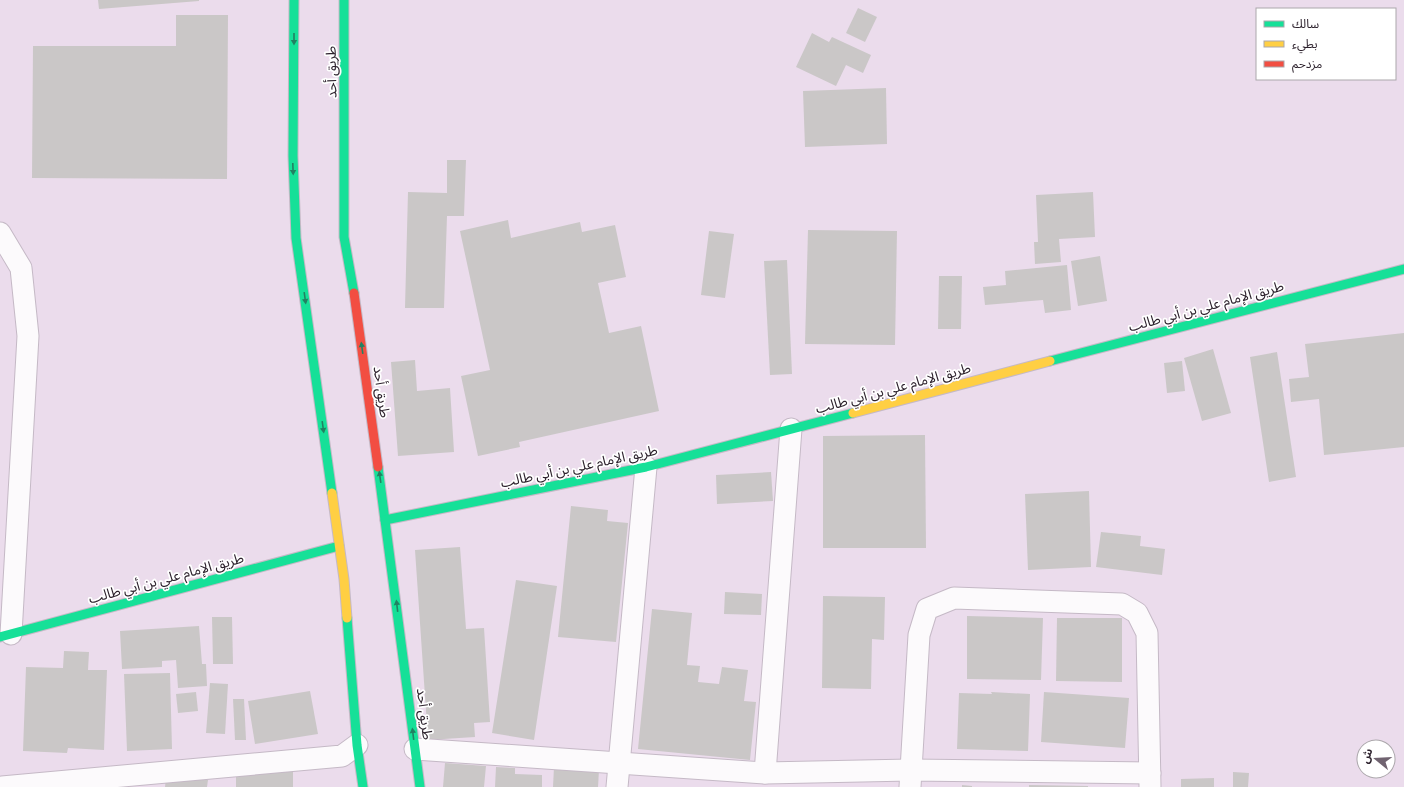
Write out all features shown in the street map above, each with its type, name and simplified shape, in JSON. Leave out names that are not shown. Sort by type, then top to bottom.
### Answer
[{"type":"main road","points":[[294,0],[293,156],[296,238],[344,579],[357,745],[363,787]]},
{"type":"main road","name":"طريق أحد","points":[[344,0],[344,237],[356,302],[420,787]]},
{"type":"main road","name":"طريق الإمام علي بن أبي طالب","points":[[385,520],[646,467],[1404,269]]},
{"type":"main road","name":"طريق الإمام علي بن أبي طالب","points":[[5,636],[339,546]]},
{"type":"street","points":[[0,233],[20,268],[28,336],[5,636]]},
{"type":"street","points":[[765,773],[791,429]]},
{"type":"street","points":[[617,787],[646,467]]},
{"type":"street","points":[[415,749],[765,773],[910,779],[1150,780],[1147,633],[1137,612],[1122,604],[954,598],[927,609],[919,635],[910,779]]},
{"type":"street","points":[[2,787],[342,756],[357,745]]},
{"type":"building","points":[[98,0],[199,0],[199,1],[99,9]]},
{"type":"building","points":[[858,8],[877,17],[865,42],[846,33]]},
{"type":"building","points":[[176,15],[228,15],[227,179],[32,178],[33,46],[176,46]]},
{"type":"building","points":[[812,33],[829,42],[832,37],[871,55],[863,73],[846,65],[836,86],[796,67]]},
{"type":"building","points":[[886,88],[887,144],[805,147],[803,91]]},
{"type":"building","points":[[447,160],[466,160],[464,216],[447,216],[444,308],[405,308],[408,192],[447,193]]},
{"type":"building","points":[[1093,192],[1095,237],[1059,239],[1061,262],[1035,264],[1034,242],[1038,242],[1036,195]]},
{"type":"building","points":[[508,220],[511,238],[580,222],[582,232],[615,225],[626,277],[598,283],[609,333],[641,326],[659,411],[519,442],[520,447],[478,456],[461,376],[490,370],[460,231]]},
{"type":"building","points":[[808,230],[897,231],[895,345],[805,344]]},
{"type":"building","points":[[709,231],[734,234],[725,298],[701,295]]},
{"type":"building","points":[[1100,256],[1107,301],[1078,306],[1071,261]]},
{"type":"building","points":[[787,260],[792,374],[770,375],[764,261]]},
{"type":"building","points":[[1067,265],[1071,310],[1045,313],[1043,300],[985,305],[983,287],[1006,285],[1005,271]]},
{"type":"building","points":[[939,276],[962,276],[961,329],[938,329]]},
{"type":"building","points":[[1404,333],[1404,447],[1324,455],[1319,399],[1291,402],[1289,379],[1309,377],[1305,344]]},
{"type":"building","points":[[1213,349],[1231,413],[1202,421],[1184,358]]},
{"type":"building","points":[[1277,352],[1296,477],[1269,482],[1250,357]]},
{"type":"building","points":[[415,360],[417,391],[450,388],[454,452],[398,456],[391,362]]},
{"type":"building","points":[[1182,361],[1185,391],[1167,393],[1164,363]]},
{"type":"building","points":[[925,435],[926,548],[823,548],[823,436]]},
{"type":"building","points":[[771,472],[773,501],[717,504],[716,475]]},
{"type":"building","points":[[1089,491],[1091,567],[1028,570],[1025,494]]},
{"type":"building","points":[[571,506],[608,510],[607,521],[628,523],[616,642],[558,637]]},
{"type":"building","points":[[1101,532],[1141,536],[1140,546],[1165,549],[1162,575],[1096,567]]},
{"type":"building","points":[[460,547],[466,629],[484,628],[490,722],[474,723],[475,737],[428,740],[415,550]]},
{"type":"building","points":[[516,580],[557,586],[534,740],[492,733]]},
{"type":"building","points":[[725,592],[762,594],[761,615],[724,614]]},
{"type":"building","points":[[823,596],[885,597],[884,640],[872,639],[871,689],[822,688]]},
{"type":"building","points":[[652,609],[692,613],[687,665],[700,666],[698,682],[719,684],[722,667],[748,670],[744,701],[756,702],[750,760],[638,749]]},
{"type":"building","points":[[967,616],[1043,618],[1041,680],[967,679]]},
{"type":"building","points":[[212,617],[232,617],[233,664],[213,664]]},
{"type":"building","points":[[1057,618],[1122,618],[1122,682],[1056,681]]},
{"type":"building","points":[[199,626],[202,664],[206,664],[207,686],[178,688],[176,660],[162,661],[162,667],[122,669],[120,631]]},
{"type":"building","points":[[64,651],[89,652],[88,670],[107,670],[104,750],[68,748],[67,753],[23,751],[26,667],[63,668]]},
{"type":"building","points":[[170,673],[172,749],[127,751],[124,674]]},
{"type":"building","points":[[210,683],[228,684],[225,734],[206,733]]},
{"type":"building","points":[[310,691],[318,734],[255,744],[248,701]]},
{"type":"building","points":[[196,692],[198,711],[178,713],[176,694]]},
{"type":"building","points":[[991,692],[1030,694],[1028,751],[957,749],[959,693],[992,694]]},
{"type":"building","points":[[1044,692],[1129,698],[1125,748],[1041,742]]},
{"type":"building","points":[[233,699],[244,699],[246,740],[235,740]]},
{"type":"building","points":[[445,763],[486,766],[484,787],[443,787]]},
{"type":"building","points":[[236,766],[293,767],[293,787],[236,787]]},
{"type":"building","points":[[496,767],[515,768],[515,774],[542,775],[542,787],[495,787]]},
{"type":"building","points":[[554,767],[599,770],[598,787],[553,787]]},
{"type":"building","points":[[1233,772],[1249,773],[1248,787],[1233,787]]},
{"type":"building","points":[[166,778],[208,780],[207,787],[165,787]]},
{"type":"building","points":[[1214,778],[1214,787],[1181,787],[1181,779]]},
{"type":"building","points":[[962,785],[972,786],[972,787],[962,787]]},
{"type":"building","points":[[1029,785],[1088,786],[1088,787],[1029,787]]},
{"type":"traffic: fast","points":[[294,0],[293,156],[296,238],[332,493]]},
{"type":"traffic: fast","points":[[344,0],[344,237],[354,293]]},
{"type":"traffic: fast","points":[[1050,361],[1404,269]]},
{"type":"traffic: fast","points":[[385,520],[646,467],[853,413]]},
{"type":"traffic: fast","points":[[378,467],[420,787]]},
{"type":"traffic: fast","points":[[0,637],[339,546]]},
{"type":"traffic: fast","points":[[347,618],[357,745],[363,787]]},
{"type":"traffic: slow","points":[[853,413],[1050,361]]},
{"type":"traffic: slow","points":[[332,493],[344,579],[347,618]]},
{"type":"traffic: jam","points":[[354,293],[378,467]]}]
